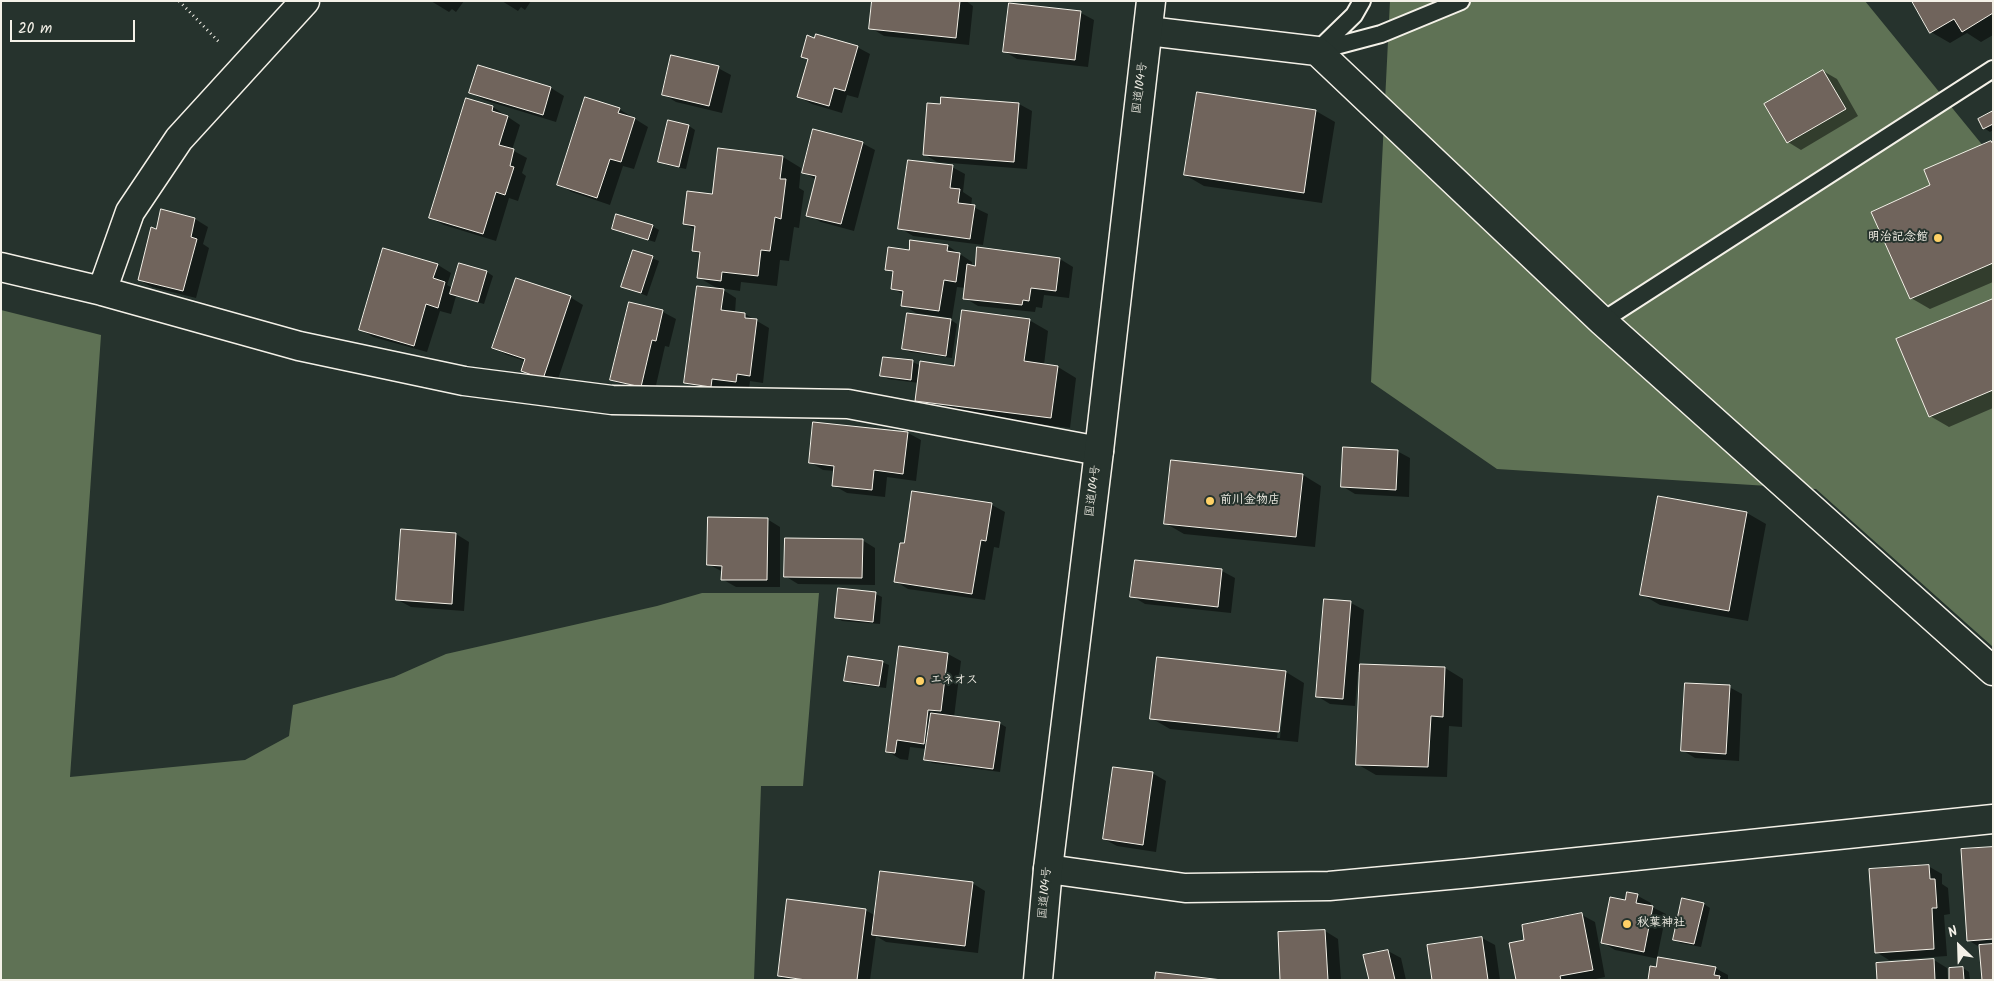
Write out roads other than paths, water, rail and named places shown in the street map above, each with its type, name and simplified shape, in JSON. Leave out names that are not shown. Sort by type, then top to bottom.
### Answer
[{"type":"main road","points":[[102,291],[130,212],[178,139],[305,1]]},
{"type":"main road","name":"国道104号","points":[[1038,980],[1048,869],[1151,1]]},
{"type":"main road","points":[[1148,31],[1317,51],[1602,321],[1993,671]]},
{"type":"main road","points":[[1,267],[102,291],[299,346],[464,381],[612,400],[848,404],[1099,451]]},
{"type":"main road","points":[[1048,869],[1185,888],[1329,886],[1529,868],[1993,819]]},
{"type":"lane","points":[[1317,51],[1354,15],[1362,1]]},
{"type":"lane","points":[[1317,51],[1382,34],[1461,1]]},
{"type":"lane","points":[[1602,321],[1993,69]]},
{"type":"place","name":"明治記念館","points":[[1938,238]]},
{"type":"place","name":"前川金物店","points":[[1210,501]]},
{"type":"place","name":"エネオス","points":[[920,681]]},
{"type":"place","name":"秋葉神社","points":[[1627,924]]}]
